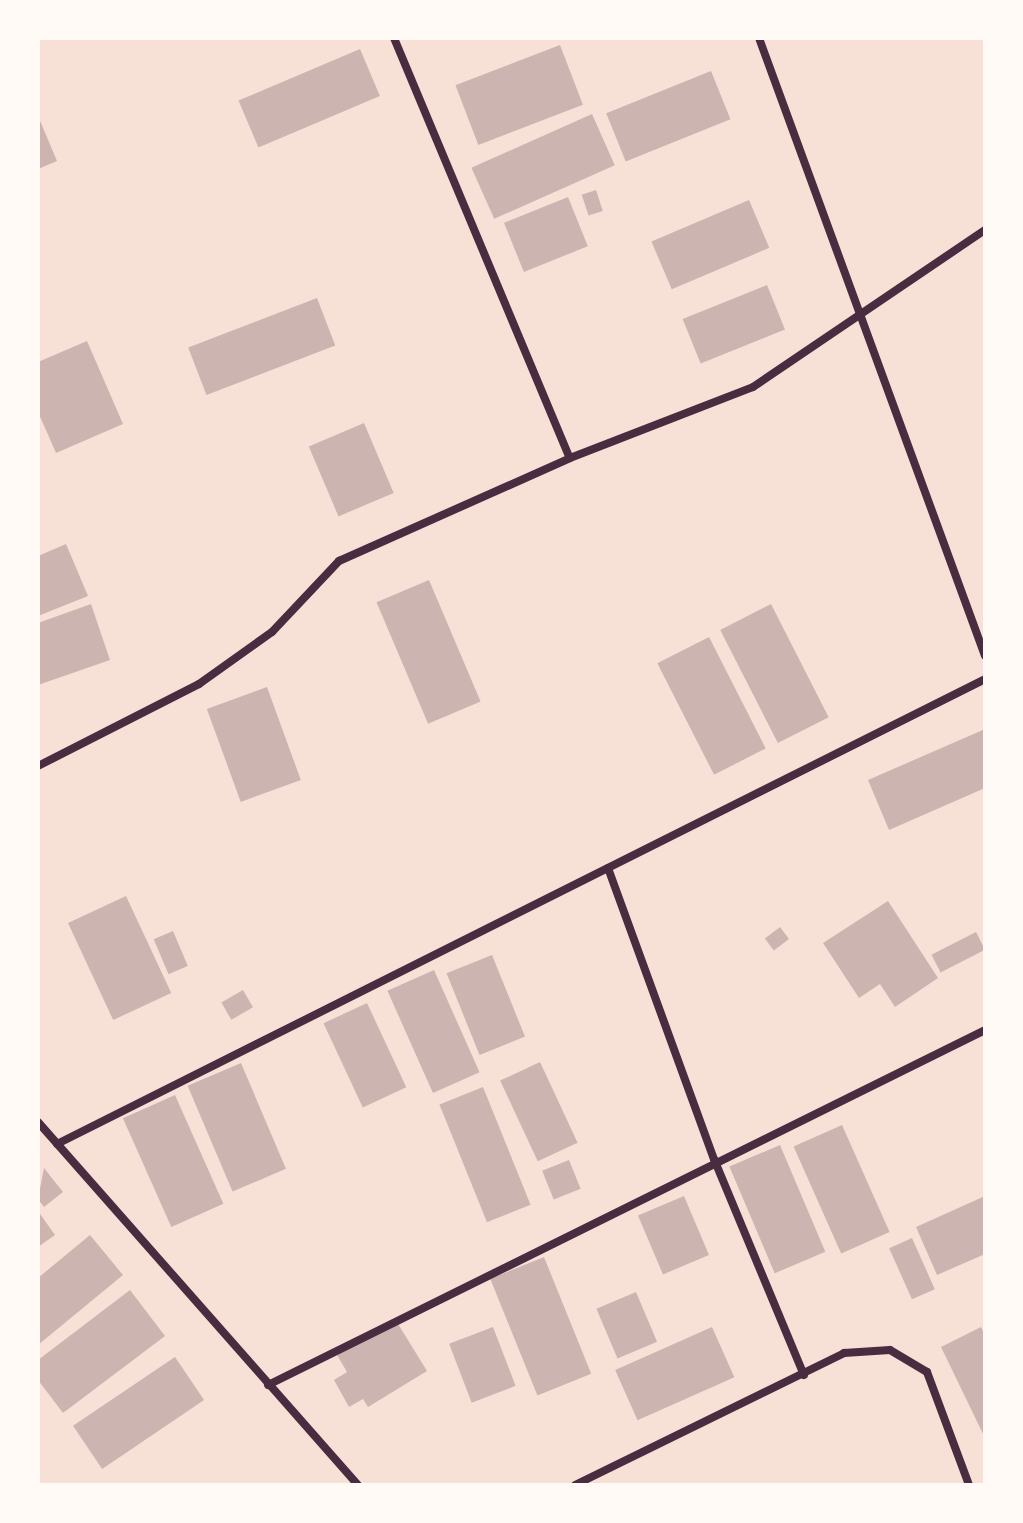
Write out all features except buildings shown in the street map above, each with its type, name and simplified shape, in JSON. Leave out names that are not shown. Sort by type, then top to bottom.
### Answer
[{"type":"street","points":[[394,38],[570,458]]},
{"type":"street","points":[[759,38],[857,320],[985,656]]},
{"type":"street","points":[[38,766],[199,684],[272,632],[339,561],[570,458],[753,387],[857,320],[985,230]]},
{"type":"street","points":[[57,1144],[985,679]]},
{"type":"street","points":[[608,868],[714,1159],[804,1375]]},
{"type":"street","points":[[268,1385],[714,1159],[985,1030]]},
{"type":"street","points":[[38,1122],[358,1485]]},
{"type":"street","points":[[575,1485],[844,1353],[890,1350],[927,1372],[969,1485]]}]
